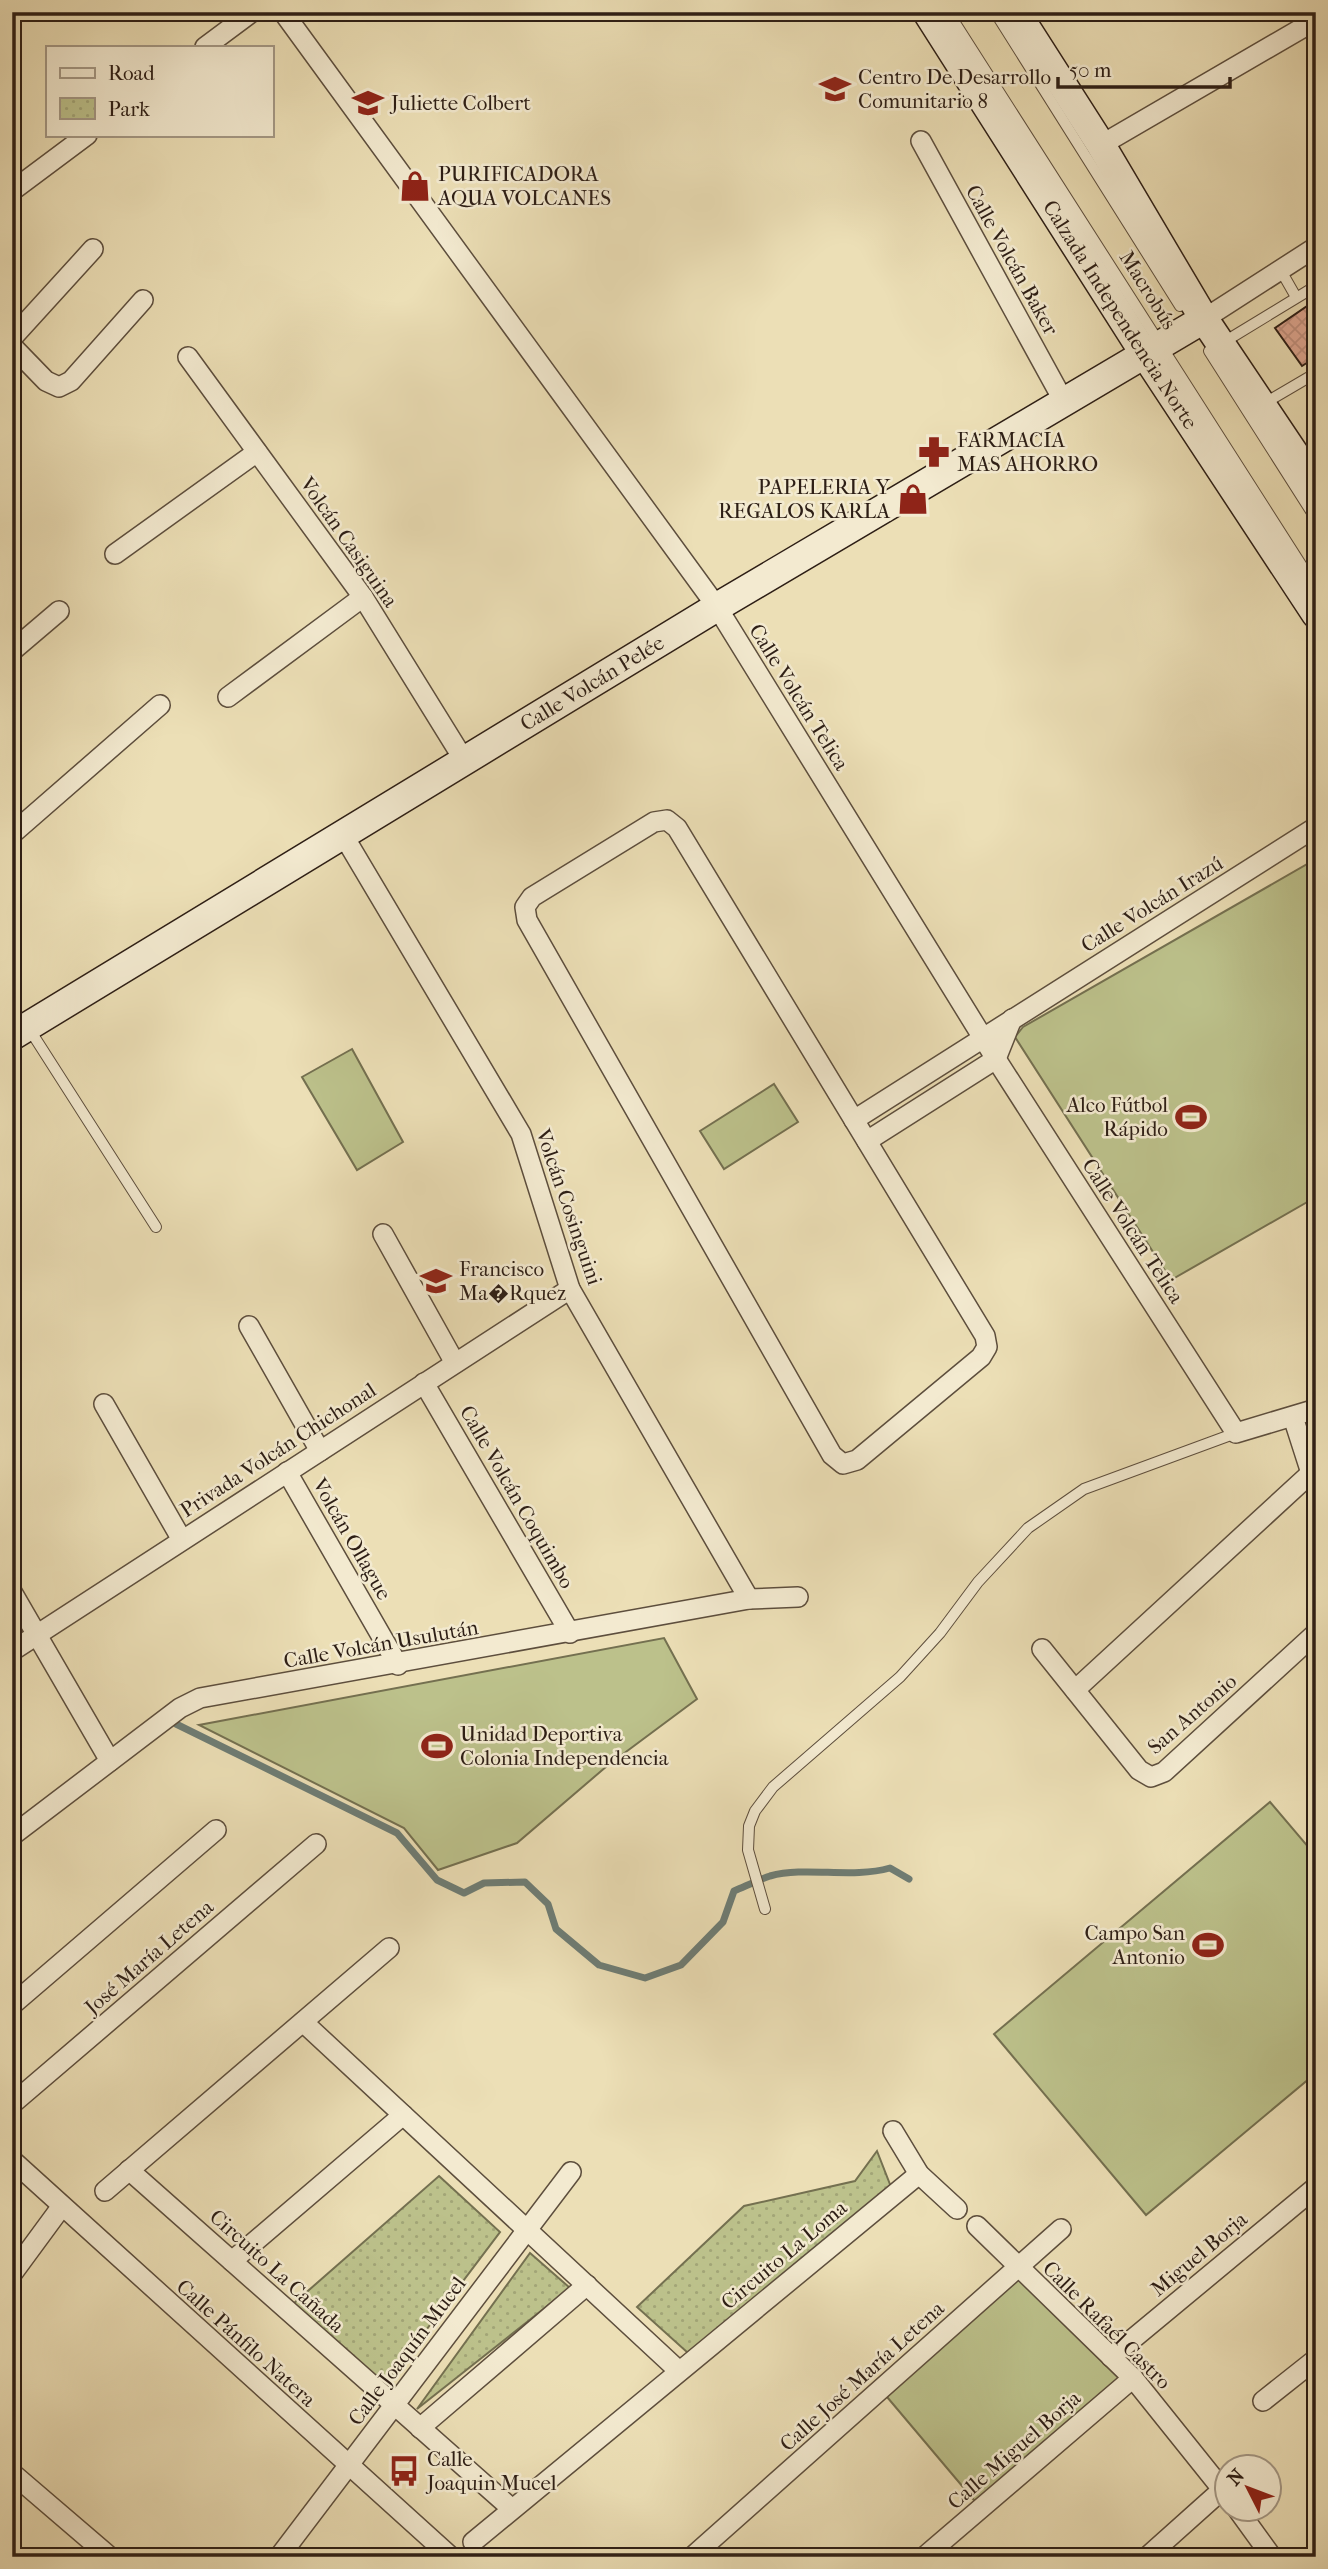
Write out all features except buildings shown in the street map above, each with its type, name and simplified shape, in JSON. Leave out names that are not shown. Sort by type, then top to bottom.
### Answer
[{"type":"street","points":[[206,46],[251,12]]},
{"type":"street","name":"Calle Volcán Telica","points":[[283,12],[717,607],[996,1059],[1236,1433]]},
{"type":"street","name":"Calzada Independencia Norte","points":[[928,12],[1175,335],[1222,344],[1316,486]]},
{"type":"street","name":"Calzada Independencia Norte","points":[[1016,12],[1101,145],[1175,335],[1316,614]]},
{"type":"street","points":[[1101,145],[1316,20]]},
{"type":"street","points":[[12,191],[86,136]]},
{"type":"street","name":"Calle Volcán Baker","points":[[921,141],[1063,400]]},
{"type":"street","points":[[1175,335],[1316,247]]},
{"type":"street","points":[[12,338],[93,249]]},
{"type":"street","points":[[12,346],[46,382],[59,387],[71,381],[143,300]]},
{"type":"street","name":"Calle Volcán Pelée","points":[[18,1030],[717,607],[1175,335]]},
{"type":"street","name":"Volcán Casiguina","points":[[188,357],[363,597],[464,760]]},
{"type":"street","points":[[115,554],[257,452]]},
{"type":"street","points":[[228,697],[363,597]]},
{"type":"street","points":[[12,651],[59,611]]},
{"type":"street","points":[[12,834],[160,705]]},
{"type":"street","points":[[667,820],[677,828],[854,1120],[985,1336],[987,1347],[981,1357],[857,1460],[843,1464],[832,1455],[818,1432],[527,920],[525,907],[533,897],[653,822],[667,820]]},
{"type":"street","name":"Calle Volcán Irazú","points":[[854,1120],[1316,827]]},
{"type":"street","name":"Volcán Cosinguini","points":[[342,833],[521,1134],[570,1289],[748,1599]]},
{"type":"street","points":[[867,1141],[996,1059],[1012,1019]]},
{"type":"street","points":[[883,1100],[897,1123]]},
{"type":"street","points":[[383,1234],[455,1363]]},
{"type":"street","name":"Privada Volcán Chichonal","points":[[12,1651],[570,1289]]},
{"type":"street","name":"Volcán Ollague","points":[[249,1326],[320,1451]]},
{"type":"street","name":"Calle Volcán Coquimbo","points":[[424,1383],[570,1633]]},
{"type":"street","points":[[104,1404],[181,1540]]},
{"type":"street","points":[[1236,1433],[1316,1409]]},
{"type":"street","points":[[1075,1690],[1313,1476],[1293,1417]]},
{"type":"street","name":"Volcán Ollague","points":[[287,1472],[398,1665]]},
{"type":"street","points":[[12,1592],[110,1761]]},
{"type":"street","name":"Calle Volcán Usulután","points":[[13,1835],[180,1709],[200,1698],[398,1665],[748,1599],[798,1597]]},
{"type":"street","name":"San Antonio","points":[[1042,1649],[1139,1770],[1151,1777],[1164,1772],[1316,1633]]},
{"type":"street","points":[[12,2005],[216,1830]]},
{"type":"street","name":"José María Letena","points":[[12,2104],[316,1844]]},
{"type":"street","points":[[105,2191],[389,1948]]},
{"type":"street","points":[[303,2022],[679,2371]]},
{"type":"street","points":[[232,2261],[403,2115]]},
{"type":"street","points":[[893,2131],[919,2174],[957,2209]]},
{"type":"street","name":"Calle Pánfilo Natera","points":[[12,2160],[450,2557]]},
{"type":"street","name":"Circuito La Cañada","points":[[129,2170],[394,2405]]},
{"type":"street","name":"Calle Joaquín Mucel","points":[[279,2557],[571,2172]]},
{"type":"street","name":"Circuito La Loma","points":[[473,2542],[919,2174]]},
{"type":"street","name":"Miguel Borja","points":[[1111,2357],[1316,2187]]},
{"type":"street","points":[[12,2274],[62,2206]]},
{"type":"street","name":"Calle Rafaél Castro","points":[[976,2226],[1133,2378],[1212,2476]]},
{"type":"street","name":"Calle José María Letena","points":[[692,2557],[1061,2229]]},
{"type":"street","points":[[420,2428],[587,2285]]},
{"type":"street","points":[[1264,2401],[1314,2364]]},
{"type":"street","name":"Calle Miguel Borja","points":[[924,2557],[1133,2378]]},
{"type":"street","points":[[394,2405],[512,2510]]},
{"type":"street","points":[[12,2473],[110,2557]]},
{"type":"street","points":[[1147,2557],[1212,2503]]},
{"type":"street","points":[[1248,2524],[1272,2557]]},
{"type":"lane","name":"Macrobús","points":[[948,12],[1175,335],[1316,519]]},
{"type":"lane","name":"Macrobús","points":[[995,12],[1316,588]]},
{"type":"lane","points":[[1280,269],[1296,296]]},
{"type":"lane","points":[[1222,344],[1316,286]]},
{"type":"lane","points":[[1262,405],[1316,373]]},
{"type":"lane","points":[[18,1030],[156,1227]]},
{"type":"lane","points":[[765,1909],[748,1850],[749,1826],[755,1811],[773,1787],[900,1677],[940,1633],[978,1582],[1028,1528],[1084,1489],[1236,1433]]},
{"type":"green space","name":"Alco Fútbol Rápido","points":[[1316,859],[1316,1197],[1171,1280],[1015,1037],[1023,1027]]},
{"type":"green space","points":[[352,1049],[403,1142],[357,1170],[302,1077]]},
{"type":"green space","points":[[774,1084],[798,1122],[724,1169],[700,1131]]},
{"type":"green space","name":"Unidad Deportiva Colonia Independencia","points":[[664,1638],[697,1699],[607,1766],[517,1843],[438,1870],[404,1828],[199,1725]]},
{"type":"green space","name":"Campo San Antonio","points":[[1270,1802],[1316,1856],[1316,2073],[1146,2215],[994,2034]]},
{"type":"green space","points":[[877,2151],[891,2187],[688,2353],[637,2307],[744,2206],[855,2181]]},
{"type":"green space","points":[[439,2176],[500,2232],[384,2386],[293,2304]]},
{"type":"green space","points":[[530,2253],[570,2288],[417,2409]]},
{"type":"green space","points":[[1018,2272],[1129,2375],[979,2506],[882,2391]]},
{"type":"waterway","points":[[176,1724],[397,1833],[437,1880],[464,1893],[484,1883],[525,1882],[548,1904],[556,1929],[599,1965],[645,1978],[681,1965],[723,1922],[734,1891],[770,1876],[890,1868],[909,1879]]},
{"type":"place","name":"Centro De Desarrollo Comunitario 8","points":[[835,89]]},
{"type":"place","name":"Juliette Colbert","points":[[368,103]]},
{"type":"place","name":"PURIFICADORA AQUA VOLCANES","points":[[415,186]]},
{"type":"place","name":"FARMACIA MAS AHORRO","points":[[934,452]]},
{"type":"place","name":"PAPELERIA Y REGALOS KARLA","points":[[913,499]]},
{"type":"place","name":"Alco Fútbol Rápido","points":[[1191,1117]]},
{"type":"place","name":"Francisco Ma�Rquez","points":[[436,1281]]},
{"type":"place","name":"Unidad Deportiva Colonia Independencia","points":[[437,1746]]},
{"type":"place","name":"Campo San Antonio","points":[[1208,1945]]},
{"type":"place","name":"Calle Joaquin Mucel","points":[[404,2471]]}]
